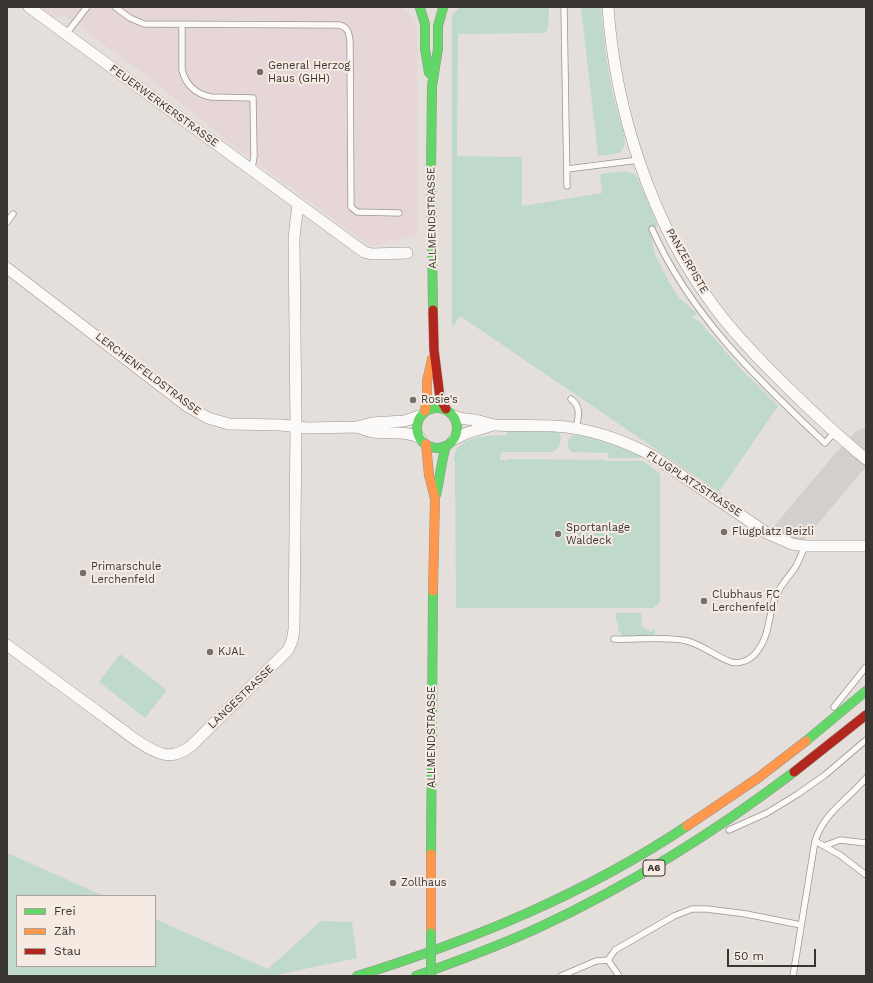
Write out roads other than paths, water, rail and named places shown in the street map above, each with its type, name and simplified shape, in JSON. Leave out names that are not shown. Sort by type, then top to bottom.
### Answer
[{"type":"main road","points":[[419,7],[432,11],[444,7]]},
{"type":"main road","name":"ALLMENDSTRASSE","points":[[419,7],[425,24],[425,49],[432,86]]},
{"type":"main road","name":"ALLMENDSTRASSE","points":[[444,7],[438,26],[438,49],[432,86],[431,175],[434,350],[440,398],[450,413]]},
{"type":"main road","name":"ALLMENDSTRASSE","points":[[423,414],[427,405],[427,381],[434,350]]},
{"type":"main road","points":[[436,408],[450,413],[457,429],[450,442],[434,447],[423,441],[417,428],[418,421],[423,414],[436,408]]},
{"type":"main road","name":"ALLMENDSTRASSE","points":[[423,441],[435,498]]},
{"type":"main road","name":"ALLMENDSTRASSE","points":[[431,976],[432,615],[435,498],[441,474],[442,458],[450,442]]},
{"type":"main road","name":"A6","points":[[357,976],[417,957],[475,936],[537,910],[648,851],[700,819],[768,771],[813,736],[866,691]]},
{"type":"main road","name":"A6","points":[[416,976],[489,950],[550,923],[622,886],[690,846],[728,821],[784,780],[866,715]]},
{"type":"street","name":"FEUERWERKERSTRASSE","points":[[29,7],[364,252],[372,254],[407,253]]},
{"type":"street","name":"PANZERPISTE","points":[[608,7],[611,44],[624,112],[651,192],[669,233],[692,276],[737,336],[794,394],[866,459]]},
{"type":"street","points":[[296,426],[294,238],[298,205]]},
{"type":"street","name":"LERCHENFELDSTRASSE","points":[[7,268],[186,406],[217,421],[229,424],[296,426],[307,428],[357,427],[372,422],[404,421],[423,414]]},
{"type":"street","name":"FLUGPLATZSTRASSE","points":[[450,413],[461,419],[494,424],[533,425],[576,429],[598,434],[638,448],[669,465],[693,488],[767,533],[792,544],[804,546],[866,546]]},
{"type":"street","name":"FLUGPLATZSTRASSE","points":[[450,442],[467,433],[494,424]]},
{"type":"street","name":"LANGESTRASSE","points":[[7,645],[132,737],[155,751],[164,754],[175,754],[183,752],[191,746],[283,656],[288,650],[292,641],[294,630],[296,426]]},
{"type":"street","name":"LERCHENFELDSTRASSE","points":[[357,427],[373,432],[407,434],[423,441]]},
{"type":"lane","points":[[66,34],[87,7]]},
{"type":"lane","points":[[114,7],[130,18],[144,24],[339,25],[346,28],[350,34],[351,207],[357,212],[399,213]]},
{"type":"lane","points":[[564,7],[567,186]]},
{"type":"lane","points":[[182,25],[182,70],[184,77],[192,89],[204,96],[252,98],[254,156],[251,170]]},
{"type":"lane","points":[[567,169],[639,160]]},
{"type":"lane","points":[[7,222],[13,214]]},
{"type":"lane","points":[[652,229],[680,283],[708,322],[732,350],[769,389],[825,443],[835,432]]},
{"type":"lane","points":[[571,399],[577,405],[579,410],[576,429]]},
{"type":"lane","points":[[614,640],[687,641],[732,662],[746,661],[753,656],[761,646],[770,624],[776,596],[796,566],[804,546]]},
{"type":"lane","points":[[813,736],[846,691],[866,667]]},
{"type":"lane","points":[[725,831],[767,813],[792,798],[825,775],[866,740]]},
{"type":"lane","points":[[793,976],[815,841],[819,830],[828,816],[866,778]]},
{"type":"lane","points":[[690,846],[718,834]]},
{"type":"lane","points":[[824,846],[840,840],[866,843]]},
{"type":"lane","points":[[815,841],[840,856],[866,875]]},
{"type":"lane","points":[[608,960],[615,950],[674,916],[692,909],[707,909],[738,913],[801,925]]},
{"type":"lane","points":[[561,976],[596,961],[608,960]]},
{"type":"lane","points":[[608,960],[619,976]]},
{"type":"place","name":"General Herzog Haus (GHH)","points":[[260,72]]},
{"type":"place","name":"Rosie's","points":[[413,400]]},
{"type":"place","name":"Flugplatz Beizli","points":[[724,532]]},
{"type":"place","name":"Sportanlage Waldeck","points":[[558,534]]},
{"type":"place","name":"Primarschule Lerchenfeld","points":[[83,573]]},
{"type":"place","name":"Clubhaus FC Lerchenfeld","points":[[704,601]]},
{"type":"place","name":"KJAL","points":[[210,652]]},
{"type":"place","name":"Zollhaus","points":[[393,883]]}]
